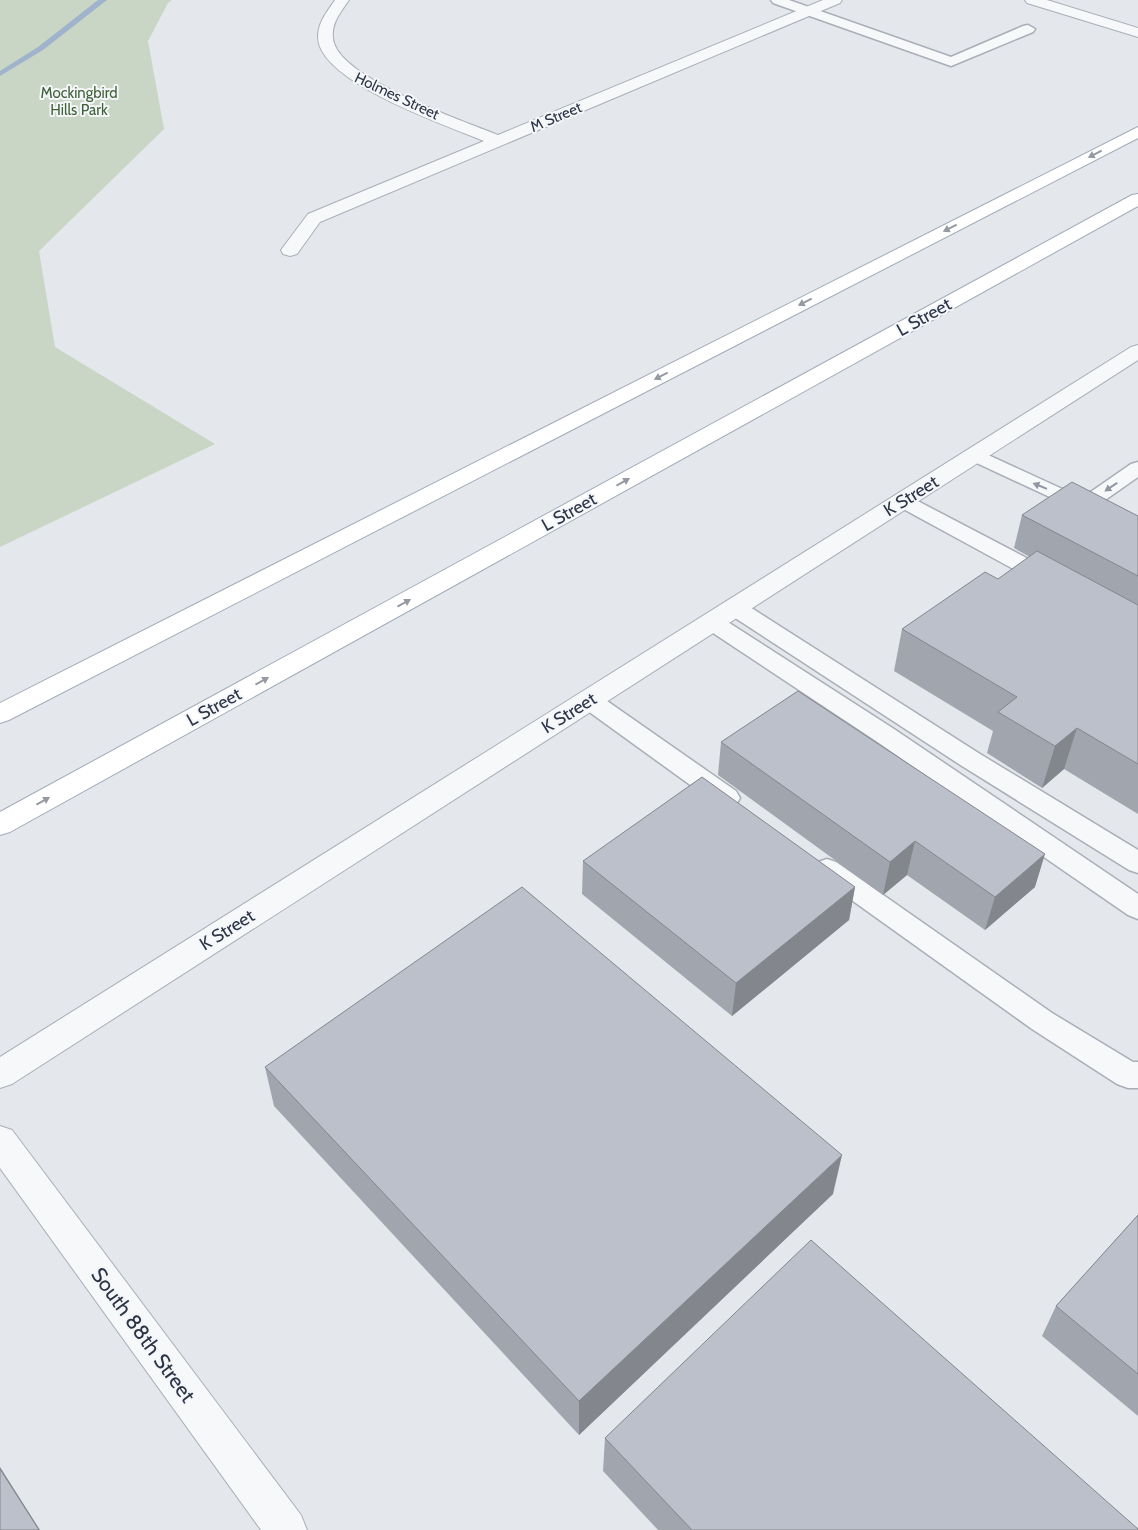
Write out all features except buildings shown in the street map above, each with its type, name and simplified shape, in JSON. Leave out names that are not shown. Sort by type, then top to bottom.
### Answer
[{"type":"main road","points":[[0,714],[1138,132]]},
{"type":"main road","name":"L Street","points":[[0,825],[1138,199]]},
{"type":"street","name":"Holmes Street","points":[[342,0],[330,16],[325,31],[325,41],[332,57],[338,64],[369,86],[498,141]]},
{"type":"street","name":"M Street","points":[[290,250],[314,218],[835,0]]},
{"type":"street","points":[[1032,0],[1138,33]]},
{"type":"street","name":"K Street","points":[[0,1074],[1138,351]]},
{"type":"street","name":"South 88th Street","points":[[0,1141],[286,1530]]},
{"type":"lane","points":[[777,0],[951,62],[1028,29]]},
{"type":"lane","points":[[975,455],[1028,481],[1085,505],[1138,532]]},
{"type":"lane","points":[[1085,505],[1138,468]]},
{"type":"lane","points":[[903,500],[1068,590]]},
{"type":"lane","points":[[734,607],[971,760],[1138,862]]},
{"type":"lane","points":[[712,622],[885,735],[1138,908]]},
{"type":"lane","points":[[589,700],[751,815]]},
{"type":"lane","points":[[808,855],[1042,1021],[1128,1075],[1138,1075]]},
{"type":"green space","name":"Mockingbird Hills Park","points":[[0,0],[172,0],[168,3],[148,41],[164,129],[39,251],[55,347],[215,444],[0,547]]},
{"type":"waterway","points":[[0,74],[41,48],[103,0]]}]
